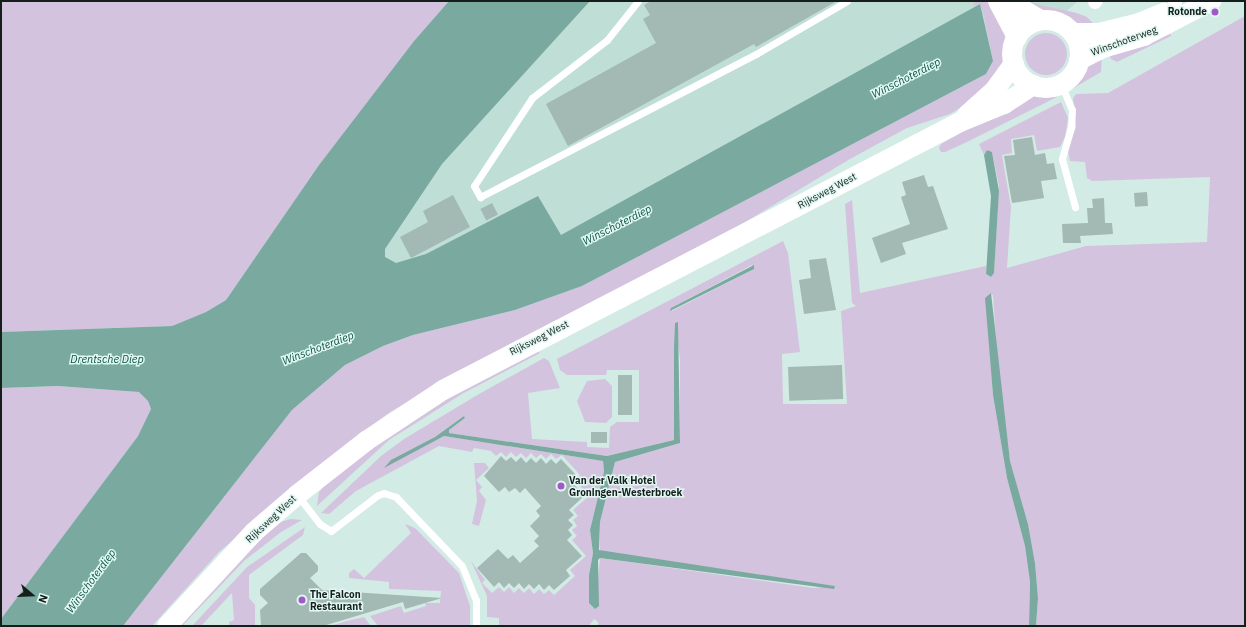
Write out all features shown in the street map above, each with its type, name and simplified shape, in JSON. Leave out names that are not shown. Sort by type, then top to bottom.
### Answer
[{"type":"main road","points":[[998,1],[1017,37]]},
{"type":"main road","points":[[1014,1],[1022,9],[1040,20],[1058,22],[1073,33],[1080,49],[1079,60],[1075,72],[1061,84],[1047,87],[1033,85],[1019,74],[1014,63],[1013,50],[1017,37],[1029,24],[1040,20]]},
{"type":"main road","name":"Winschoterweg","points":[[1079,60],[1090,53],[1144,36],[1211,1]]},
{"type":"main road","name":"Winschoterweg","points":[[1073,33],[1099,32],[1138,23],[1179,3]]},
{"type":"main road","name":"Rijksweg West","points":[[960,122],[994,91],[1014,63]]},
{"type":"main road","name":"Rijksweg West","points":[[167,626],[254,532],[297,495],[366,441],[449,386],[960,122],[1004,104],[1033,85]]},
{"type":"lane","points":[[638,1],[607,40],[532,98],[474,186],[480,197],[756,54],[847,1]]},
{"type":"lane","points":[[1061,84],[1072,110],[1071,128],[1062,159],[1076,208]]},
{"type":"lane","points":[[297,495],[320,524],[331,531],[378,495],[384,493],[396,497],[462,566],[476,600],[476,626]]},
{"type":"shaded area","points":[[1,1],[449,1],[414,41],[319,165],[226,300],[206,312],[172,326],[1,332]]},
{"type":"shaded area","points":[[549,1],[1078,1],[1062,15],[1046,12],[1023,18],[1007,39],[1005,61],[670,251],[335,312]]},
{"type":"shaded area","points":[[973,1],[990,1],[1007,39],[1005,67],[970,102],[950,114],[907,128],[850,159],[722,236],[510,344],[390,412],[352,440],[219,552],[152,626],[123,626],[292,410],[345,365],[383,346],[413,335],[515,310],[582,286],[986,74],[993,61],[984,16],[980,4],[974,6]]},
{"type":"shaded area","points":[[1031,3],[1077,13],[1087,17],[1094,24],[1078,24],[1062,15],[1046,12]]},
{"type":"shaded area","points":[[1245,16],[1245,626],[1036,626],[1038,598],[1035,563],[1028,524],[1010,461],[998,372],[993,295],[991,294],[989,341],[993,395],[1007,478],[1025,546],[1030,582],[1029,626],[598,626],[598,622],[594,619],[589,626],[499,626],[499,618],[487,617],[487,596],[471,561],[485,580],[482,583],[492,593],[499,587],[504,592],[509,587],[514,593],[519,588],[524,593],[529,588],[534,594],[539,589],[544,594],[549,590],[554,595],[575,576],[570,570],[586,556],[572,540],[577,536],[572,530],[577,526],[573,520],[578,516],[573,510],[589,496],[575,480],[580,475],[562,455],[556,459],[551,454],[546,459],[541,454],[536,458],[531,453],[526,458],[521,453],[516,457],[511,452],[506,457],[501,452],[496,456],[491,451],[474,448],[472,452],[439,446],[356,491],[329,514],[321,513],[381,456],[404,439],[479,394],[544,358],[549,361],[560,388],[528,393],[532,439],[587,442],[587,447],[609,448],[610,427],[617,422],[639,422],[639,370],[607,370],[606,375],[567,375],[560,370],[557,359],[783,241],[788,253],[800,352],[782,354],[783,404],[847,404],[841,311],[856,306],[852,303],[845,204],[852,200],[860,293],[986,266],[986,274],[991,277],[994,271],[999,186],[992,152],[987,150],[984,155],[979,144],[1061,102],[1068,118],[1065,137],[1060,147],[1037,151],[1034,135],[1011,139],[1012,153],[1002,155],[1011,207],[1007,268],[1086,246],[1207,242],[1210,177],[1092,181],[1087,178],[1085,162],[1070,161],[1068,151],[1076,127],[1073,98],[1076,94],[1108,93]],"holes":[[[752,265],[754,269],[672,311],[671,308]],[[675,323],[680,359],[680,443],[615,462],[600,522],[600,551],[834,586],[814,588],[600,558],[595,609],[589,603],[589,575],[593,553],[590,530],[604,472],[603,461],[444,436],[384,466],[435,437],[464,416],[465,418],[449,430],[449,433],[607,456],[674,440]]]},
{"type":"shaded area","points":[[1042,33],[1050,33],[1058,36],[1064,42],[1067,54],[1064,66],[1058,72],[1050,75],[1042,75],[1034,72],[1028,66],[1025,58],[1025,50],[1028,42],[1034,36]]},
{"type":"shaded area","points":[[1171,34],[1171,36],[1117,62],[1111,59],[1108,51]]},
{"type":"shaded area","points":[[1102,54],[1101,72],[1072,89],[1086,67]]},
{"type":"shaded area","points":[[1056,94],[1057,97],[967,142],[945,152],[941,152],[939,148],[941,144],[1029,95]]},
{"type":"shaded area","points":[[537,351],[540,353],[462,394],[389,440],[317,506],[319,492],[331,478],[437,402]]},
{"type":"shaded area","points":[[605,379],[612,386],[612,417],[606,423],[585,422],[577,401],[587,381]]},
{"type":"shaded area","points":[[58,386],[140,392],[148,401],[151,409],[138,436],[1,619],[1,388]]},
{"type":"shaded area","points":[[474,463],[485,463],[489,468],[476,480],[482,487],[479,491],[486,500],[479,526],[472,524],[477,501]]},
{"type":"shaded area","points":[[291,519],[302,520],[281,532],[244,561],[182,626],[177,626],[238,559],[280,522]]},
{"type":"shaded area","points":[[405,524],[415,528],[459,573],[470,606],[470,626],[378,626],[370,616],[401,606],[404,613],[426,606],[425,603],[440,603],[441,591],[389,589],[389,582],[349,578],[349,573],[354,569],[364,578],[411,533]]},
{"type":"shaded area","points":[[305,527],[303,535],[249,575],[249,598],[255,605],[255,626],[229,626],[229,622],[234,620],[232,593],[201,626],[192,626],[247,567]]},
{"type":"shaded area","points":[[364,617],[371,626],[330,626],[347,621]]},
{"type":"water","points":[[449,1],[590,1],[442,164],[385,249],[385,257],[396,263],[426,254],[538,196],[561,235],[980,4],[993,61],[986,74],[582,286],[515,310],[413,335],[383,346],[345,365],[292,410],[123,626],[1,626],[1,619],[138,436],[151,409],[148,401],[139,392],[58,386],[1,388],[1,332],[172,326],[206,312],[226,300],[319,165],[414,41]]},
{"type":"water","points":[[987,150],[992,152],[999,191],[994,273],[991,277],[986,274],[991,196],[984,155]]},
{"type":"water","points":[[754,265],[754,269],[670,311],[671,308]]},
{"type":"water","points":[[991,293],[1010,461],[1028,524],[1035,563],[1038,598],[1036,626],[1029,626],[1030,582],[1025,546],[1007,478],[993,395],[985,298]]},
{"type":"water","points":[[678,322],[680,443],[615,462],[600,522],[599,550],[835,586],[834,589],[600,558],[598,560],[599,606],[595,609],[589,603],[589,575],[593,553],[590,530],[604,472],[603,461],[444,436],[384,468],[391,460],[435,437],[464,416],[465,418],[449,430],[449,433],[607,456],[674,440],[674,347],[675,323]]},
{"type":"building","points":[[651,1],[837,1],[756,47],[754,44],[568,146],[546,104],[656,43],[643,19],[650,15],[644,5]]},
{"type":"building","points":[[1032,137],[1035,155],[1045,153],[1047,164],[1054,163],[1057,179],[1041,181],[1044,198],[1012,203],[1004,156],[1015,155],[1013,140]]},
{"type":"building","points":[[924,175],[928,187],[933,186],[948,229],[902,243],[906,254],[881,263],[872,238],[910,224],[901,197],[906,195],[902,182]]},
{"type":"building","points":[[1147,192],[1148,206],[1135,207],[1134,193]]},
{"type":"building","points":[[453,195],[470,227],[411,258],[400,237],[428,222],[423,211]]},
{"type":"building","points":[[1104,198],[1105,223],[1112,223],[1113,234],[1080,236],[1081,243],[1063,243],[1062,224],[1088,223],[1087,208],[1093,208],[1092,199]]},
{"type":"building","points":[[492,203],[498,215],[486,220],[480,209]]},
{"type":"building","points":[[826,258],[836,310],[804,314],[799,280],[811,278],[809,260]]},
{"type":"building","points":[[842,365],[843,399],[789,401],[788,367]]},
{"type":"building","points":[[618,375],[632,375],[632,415],[618,415]]},
{"type":"building","points":[[591,432],[607,432],[607,443],[591,443]]},
{"type":"building","points":[[501,456],[506,461],[511,457],[516,462],[521,457],[526,463],[531,458],[536,463],[541,458],[546,464],[551,459],[556,464],[561,459],[576,475],[570,480],[584,496],[569,510],[574,515],[568,520],[573,525],[568,530],[572,535],[567,540],[582,556],[566,570],[570,576],[554,590],[549,585],[544,590],[539,584],[534,589],[529,584],[524,589],[519,583],[514,588],[509,583],[504,588],[499,582],[494,587],[477,568],[498,549],[508,559],[513,555],[520,563],[539,546],[534,541],[539,536],[530,526],[540,516],[536,511],[541,506],[525,488],[520,493],[515,488],[509,492],[505,487],[499,492],[484,476]]},
{"type":"building","points":[[301,553],[306,553],[318,566],[318,571],[310,578],[322,590],[442,598],[405,609],[403,602],[323,626],[261,626],[260,610],[268,603],[260,595],[260,589]]},
{"type":"place","name":"Rotonde","points":[[1215,12]]},
{"type":"place","name":"Van der Valk Hotel Groningen-Westerbroek","points":[[561,486]]},
{"type":"place","name":"The Falcon Restaurant","points":[[302,600]]},
{"type":"water label","name":"Winschoterdiep","points":[[906,78]]},
{"type":"water label","name":"Winschoterdiep","points":[[617,225]]},
{"type":"water label","name":"Winschoterdiep","points":[[318,348]]},
{"type":"water label","name":"Drentsche Diep","points":[[107,359]]},
{"type":"water label","name":"Winschoterdiep","points":[[91,581]]}]
